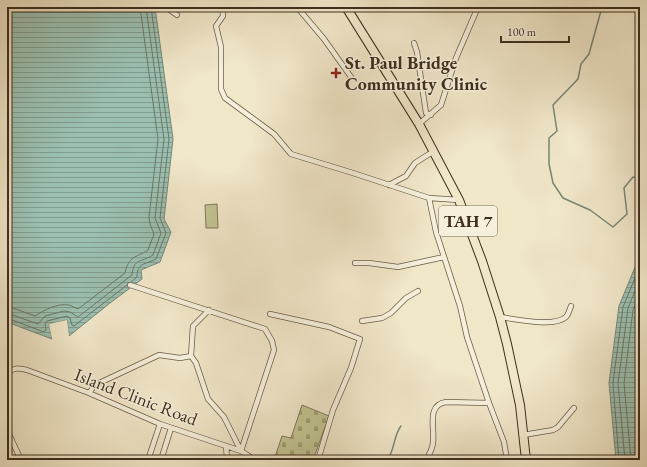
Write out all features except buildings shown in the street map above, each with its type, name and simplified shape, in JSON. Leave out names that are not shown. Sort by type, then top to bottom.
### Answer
[{"type":"highway","name":"TAH 7","points":[[346,7],[419,124],[459,200],[482,260],[500,317],[514,376],[526,460]]},
{"type":"street","points":[[222,7],[223,16],[216,26],[222,47],[221,89],[225,98],[274,134],[291,154],[429,198],[459,200]]},
{"type":"street","points":[[297,7],[324,39],[351,77]]},
{"type":"street","points":[[419,124],[441,105],[456,58],[478,7]]},
{"type":"street","points":[[167,8],[177,15]]},
{"type":"street","points":[[414,43],[417,52],[426,113],[431,115]]},
{"type":"street","points":[[389,185],[406,176],[415,163],[434,151]]},
{"type":"street","points":[[429,198],[467,338],[504,442],[506,460]]},
{"type":"street","points":[[355,263],[369,263],[398,267],[444,257]]},
{"type":"street","points":[[130,285],[265,329],[272,340],[274,350],[241,451]]},
{"type":"street","points":[[362,321],[382,318],[391,313],[406,298],[418,291]]},
{"type":"street","points":[[500,317],[548,322],[559,320],[566,316],[571,306]]},
{"type":"street","points":[[209,310],[193,326],[190,356],[196,363],[208,399],[224,418],[241,451]]},
{"type":"street","points":[[270,314],[329,327],[360,339],[351,368],[333,410],[318,460]]},
{"type":"street","points":[[89,393],[95,385],[159,355],[180,358],[190,356]]},
{"type":"street","name":"Island Clinic Road","points":[[7,374],[11,370],[19,368],[89,393],[160,424],[241,451],[255,460]]},
{"type":"street","points":[[426,460],[433,444],[432,417],[435,408],[439,403],[489,403]]},
{"type":"street","points":[[523,435],[553,430],[558,427],[574,408]]},
{"type":"street","points":[[148,460],[160,424]]},
{"type":"street","points":[[161,460],[171,428]]},
{"type":"street","points":[[7,430],[21,460]]},
{"type":"street","points":[[225,460],[226,446]]},
{"type":"green space","points":[[217,204],[218,228],[206,228],[205,205]]},
{"type":"green space","points":[[302,405],[329,416],[313,460],[274,460],[282,436],[291,438]]},
{"type":"water","points":[[7,7],[155,7],[173,139],[164,219],[171,232],[160,262],[141,270],[142,279],[69,336],[67,320],[49,324],[52,339],[7,322]]},
{"type":"water","points":[[640,255],[640,460],[616,460],[609,383],[619,306]]},
{"type":"pier","points":[[67,320],[69,336],[67,336],[65,322],[51,325],[54,339],[52,339],[49,324]]},
{"type":"waterway","points":[[602,7],[589,54],[581,64],[578,79],[553,105],[557,131],[549,138],[549,164],[553,183],[563,198],[590,210],[613,227],[627,214],[624,188],[633,177],[640,179]]},
{"type":"waterway","points":[[387,460],[390,456],[398,430],[401,426]]},
{"type":"place","name":"St. Paul Bridge Community Clinic","points":[[336,73]]}]
